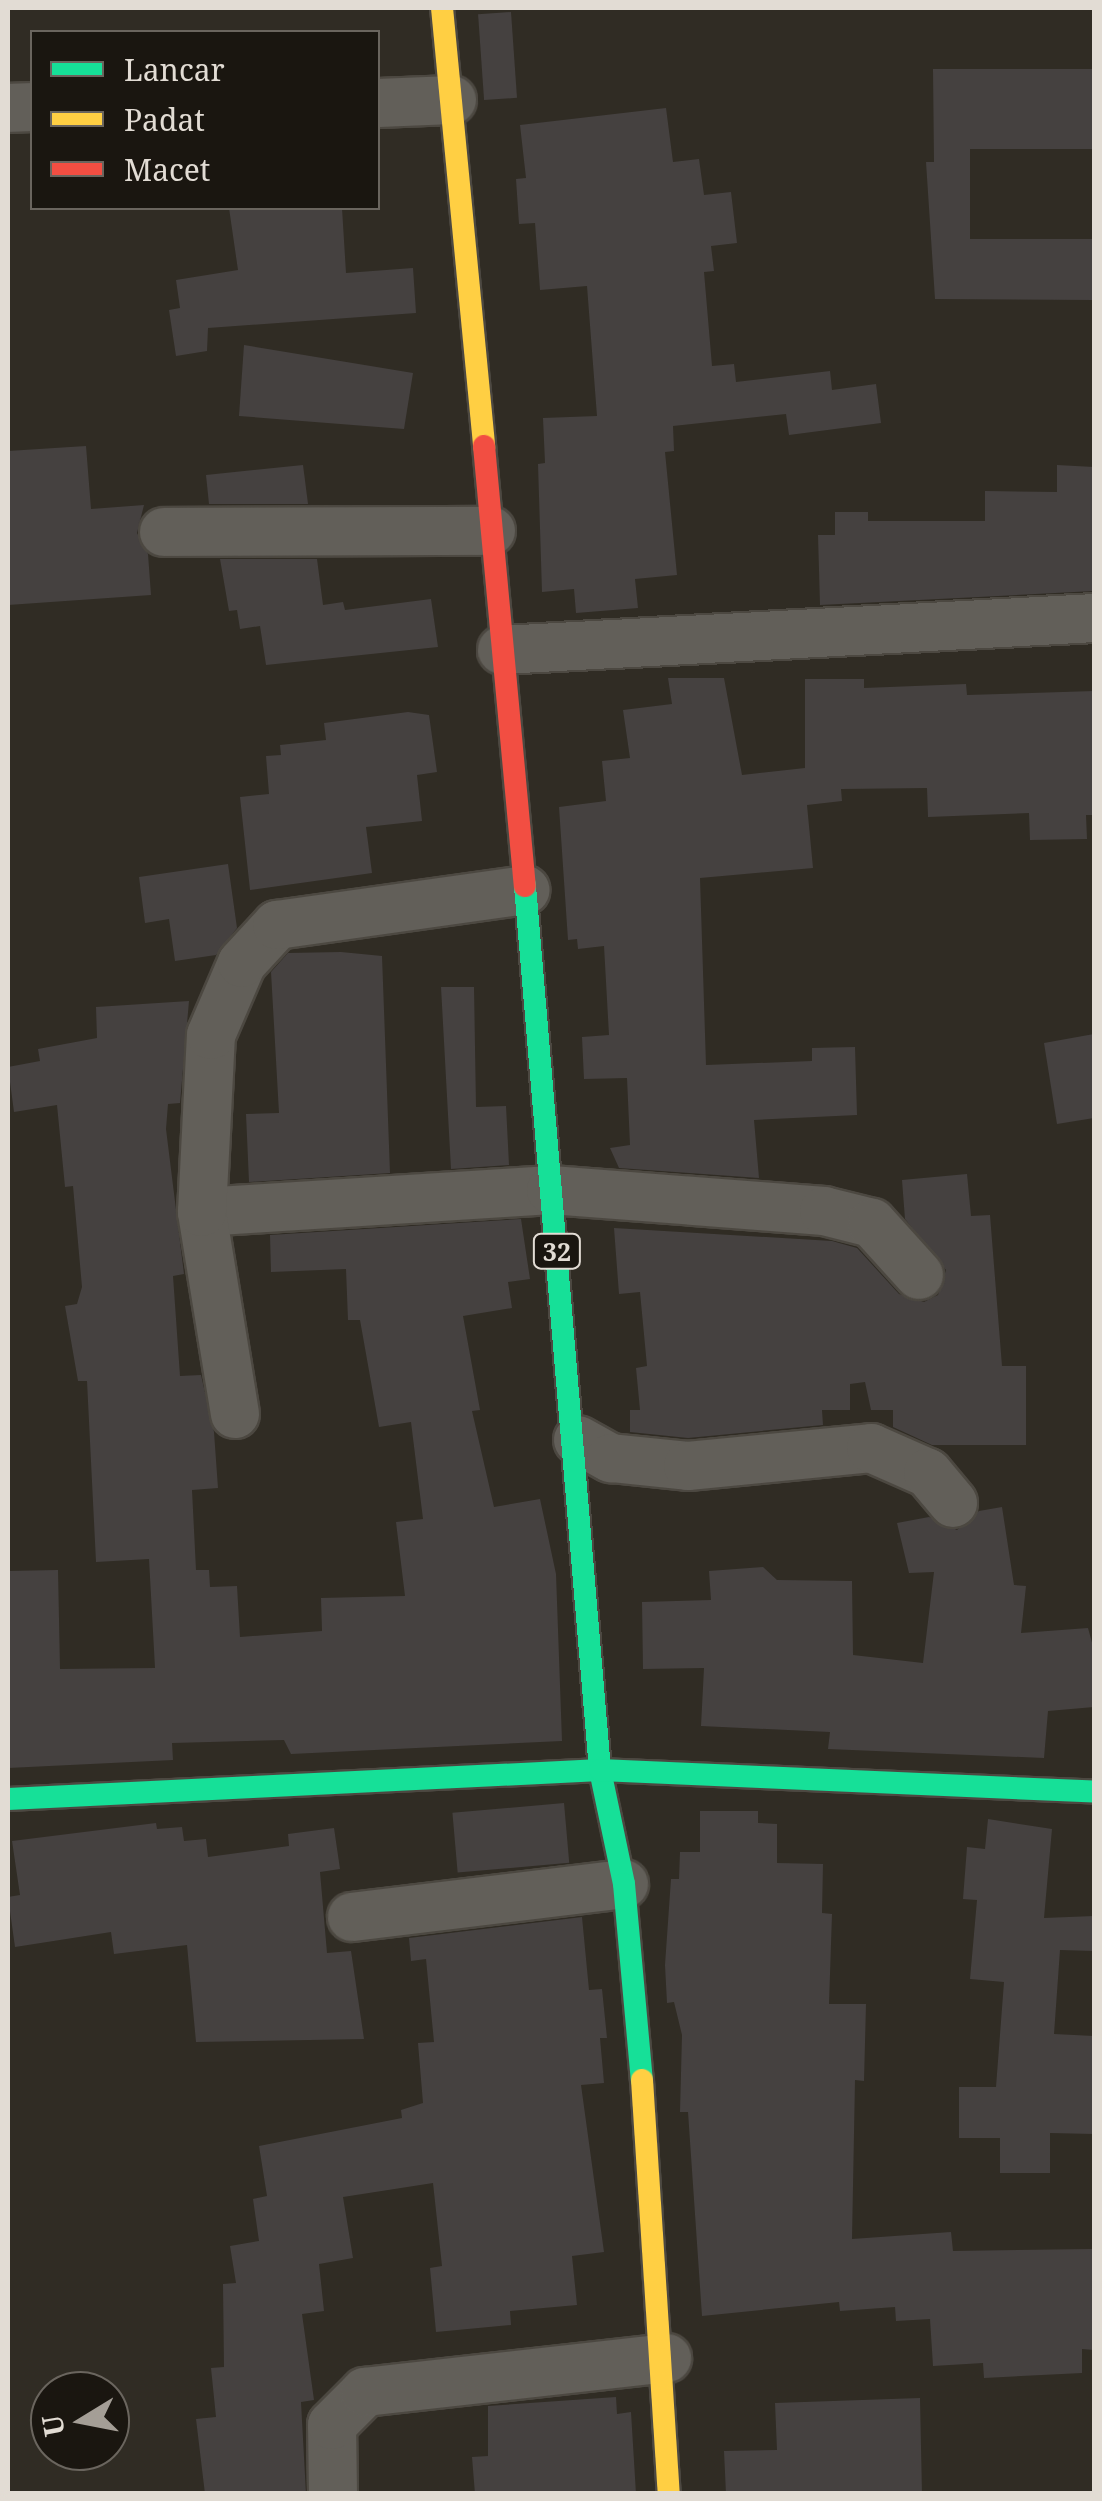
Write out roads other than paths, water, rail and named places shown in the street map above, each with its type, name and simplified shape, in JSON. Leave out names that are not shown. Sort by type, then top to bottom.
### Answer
[{"type":"main road","name":"32","points":[[442,8],[526,890],[550,1190],[578,1440],[600,1770],[624,1884],[667,2358],[669,2494]]},
{"type":"main road","points":[[8,1799],[600,1770],[1094,1792]]},
{"type":"street","points":[[380,103],[452,100]]},
{"type":"street","points":[[164,532],[491,531]]},
{"type":"street","points":[[502,650],[1094,618]]},
{"type":"street","points":[[235,1414],[202,1212],[211,1035],[242,963],[277,925],[526,890]]},
{"type":"street","points":[[202,1212],[550,1190],[860,1217],[919,1275]]},
{"type":"street","points":[[578,1440],[612,1458],[688,1466],[871,1448],[928,1473],[953,1503]]},
{"type":"street","points":[[352,1917],[624,1884]]},
{"type":"street","points":[[333,2494],[332,2425],[365,2392],[667,2358]]}]
